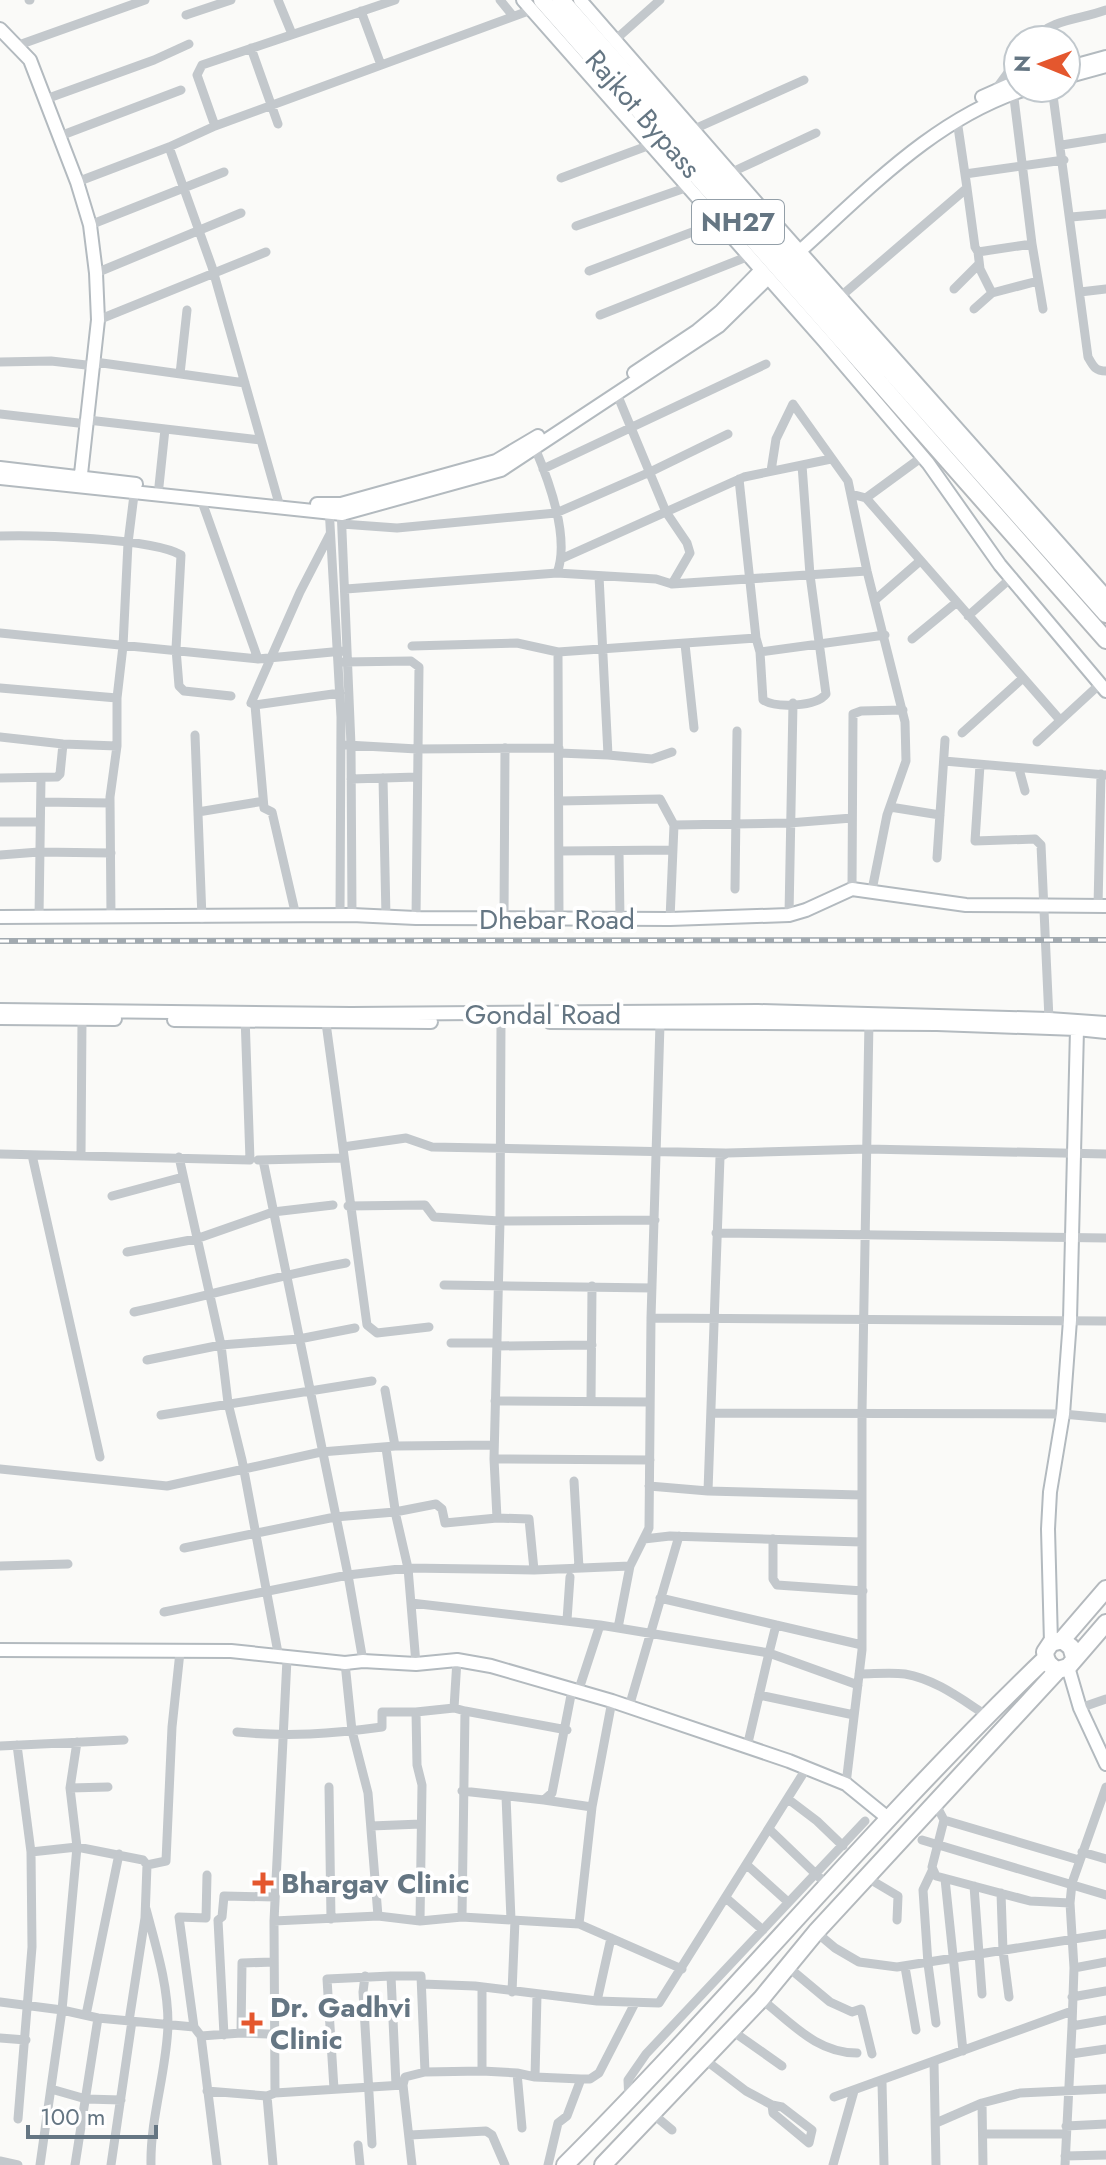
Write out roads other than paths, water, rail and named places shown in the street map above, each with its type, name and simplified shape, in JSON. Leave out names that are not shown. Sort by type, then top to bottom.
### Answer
[{"type":"highway","name":"Rajkot Bypass","points":[[561,0],[942,431]]},
{"type":"highway","name":"Rajkot Bypass","points":[[532,3],[942,431]]},
{"type":"highway","points":[[915,379],[919,404]]},
{"type":"highway","name":"NH27","points":[[942,431],[984,490],[1106,640]]},
{"type":"highway","name":"NH27","points":[[984,490],[1106,614]]},
{"type":"highway","points":[[603,2165],[761,1999],[816,1932],[935,1803],[1060,1656],[1106,1589]]},
{"type":"highway","points":[[565,2165],[629,2101],[822,1881],[889,1819],[986,1715],[1106,1623]]},
{"type":"street","points":[[16,46],[145,0]]},
{"type":"street","points":[[186,15],[231,0]]},
{"type":"street","points":[[278,0],[292,34]]},
{"type":"street","points":[[215,126],[199,83],[202,65],[395,0]]},
{"type":"street","points":[[500,0],[513,16]]},
{"type":"street","points":[[580,0],[915,379],[942,431],[1106,596]]},
{"type":"street","points":[[615,40],[660,0]]},
{"type":"street","points":[[77,182],[215,126],[513,16],[532,3],[650,145],[922,457],[1011,578],[1103,688],[1060,720],[1037,742]]},
{"type":"street","points":[[1054,24],[1106,10]]},
{"type":"street","points":[[361,11],[381,65]]},
{"type":"street","points":[[0,29],[30,60],[77,182],[90,225],[98,320],[80,482]]},
{"type":"street","points":[[46,99],[189,44]]},
{"type":"street","points":[[251,48],[278,124]]},
{"type":"street","points":[[1082,64],[1106,57]]},
{"type":"street","points":[[1082,73],[1106,66]]},
{"type":"street","points":[[692,130],[804,80]]},
{"type":"street","points":[[987,103],[1002,81]]},
{"type":"street","points":[[797,248],[919,137],[964,107],[1002,89]]},
{"type":"street","points":[[60,136],[181,90]]},
{"type":"street","points":[[797,248],[918,147],[1002,94]]},
{"type":"street","points":[[1016,104],[1043,309]]},
{"type":"street","points":[[1055,104],[1088,357],[1094,368],[1106,371]]},
{"type":"street","points":[[957,120],[978,265],[992,293]]},
{"type":"street","points":[[730,173],[816,133]]},
{"type":"street","points":[[1062,145],[1106,138]]},
{"type":"street","points":[[561,178],[650,145]]},
{"type":"street","points":[[169,147],[214,272],[279,504]]},
{"type":"street","points":[[965,174],[1064,160]]},
{"type":"street","points":[[90,225],[224,172]]},
{"type":"street","points":[[576,226],[688,187]]},
{"type":"street","points":[[840,297],[967,188]]},
{"type":"street","points":[[96,273],[241,213]]},
{"type":"street","points":[[1071,217],[1106,214]]},
{"type":"street","points":[[589,271],[719,222]]},
{"type":"street","points":[[978,252],[1032,244]]},
{"type":"street","points":[[98,320],[266,252]]},
{"type":"street","points":[[600,315],[749,256]]},
{"type":"street","points":[[954,289],[978,265]]},
{"type":"street","points":[[337,513],[501,470],[719,326],[765,274]]},
{"type":"street","points":[[337,513],[501,459],[697,331],[765,274]]},
{"type":"street","points":[[974,309],[992,293],[1038,281]]},
{"type":"street","points":[[1080,292],[1106,289]]},
{"type":"street","points":[[180,374],[187,310]]},
{"type":"street","points":[[0,362],[95,364],[245,383]]},
{"type":"street","points":[[543,469],[766,364]]},
{"type":"street","points":[[617,394],[666,512],[687,543],[690,553],[672,584]]},
{"type":"street","points":[[771,471],[776,439],[793,404],[848,481],[867,571],[903,710],[907,753],[890,807],[872,890]]},
{"type":"street","points":[[0,414],[261,440]]},
{"type":"street","points":[[159,486],[165,429]]},
{"type":"street","points":[[866,498],[922,457],[942,431]]},
{"type":"street","points":[[135,488],[159,486],[279,504],[337,513],[397,528],[556,513],[728,434]]},
{"type":"street","points":[[535,448],[556,513],[563,558],[557,573]]},
{"type":"street","points":[[563,558],[739,479],[831,459]]},
{"type":"street","points":[[739,479],[763,700],[772,704],[816,701],[826,694],[810,575],[802,465]]},
{"type":"street","points":[[0,468],[80,482]]},
{"type":"street","points":[[0,478],[80,482],[201,499],[279,504]]},
{"type":"street","points":[[111,917],[110,803],[117,746],[117,698],[128,543],[135,488]]},
{"type":"street","points":[[851,494],[866,498],[1060,720]]},
{"type":"street","points":[[201,499],[258,659]]},
{"type":"street","points":[[296,916],[272,812],[264,808],[253,704],[300,592],[331,534],[337,513]]},
{"type":"street","points":[[337,513],[346,589],[343,651]]},
{"type":"street","points":[[331,534],[351,745],[346,915]]},
{"type":"street","points":[[0,537],[128,543],[173,550],[181,555],[176,649],[180,689],[253,704],[340,693]]},
{"type":"street","points":[[875,600],[920,561]]},
{"type":"street","points":[[346,589],[557,573],[656,579],[672,584],[867,571]]},
{"type":"street","points":[[599,576],[608,755]]},
{"type":"street","points":[[968,616],[1011,578]]},
{"type":"street","points":[[912,639],[957,602]]},
{"type":"street","points":[[0,633],[258,659],[343,651]]},
{"type":"street","points":[[760,652],[885,635]]},
{"type":"street","points":[[412,646],[517,643],[558,652],[756,638]]},
{"type":"street","points":[[685,644],[694,728]]},
{"type":"street","points":[[558,652],[559,918]]},
{"type":"street","points":[[344,662],[340,693],[340,745],[346,915]]},
{"type":"street","points":[[344,662],[416,663],[419,667],[416,918]]},
{"type":"street","points":[[962,733],[1023,678]]},
{"type":"street","points":[[0,688],[117,698]]},
{"type":"street","points":[[789,915],[793,703]]},
{"type":"street","points":[[852,889],[853,714],[903,710]]},
{"type":"street","points":[[735,889],[737,731]]},
{"type":"street","points":[[195,735],[202,918]]},
{"type":"street","points":[[0,737],[117,746]]},
{"type":"street","points":[[937,858],[945,740]]},
{"type":"street","points":[[0,778],[57,777],[60,774],[63,744]]},
{"type":"street","points":[[340,745],[417,749],[505,748],[652,759],[672,752]]},
{"type":"street","points":[[504,918],[505,748]]},
{"type":"street","points":[[944,761],[1104,774],[1102,906]]},
{"type":"street","points":[[980,765],[975,841],[1039,840],[1041,845],[1049,1019]]},
{"type":"street","points":[[1019,769],[1025,791]]},
{"type":"street","points":[[351,779],[417,777]]},
{"type":"street","points":[[39,917],[41,778]]},
{"type":"street","points":[[383,778],[386,917]]},
{"type":"street","points":[[560,801],[660,799],[674,825],[670,919]]},
{"type":"street","points":[[41,802],[110,803]]},
{"type":"street","points":[[198,812],[258,802]]},
{"type":"street","points":[[890,807],[940,815]]},
{"type":"street","points":[[674,825],[789,823],[852,818]]},
{"type":"street","points":[[0,822],[40,822]]},
{"type":"street","points":[[560,851],[673,850]]},
{"type":"street","points":[[619,852],[620,919]]},
{"type":"street","points":[[0,855],[111,853]]},
{"type":"street","name":"Dhebar Road","points":[[0,917],[346,915],[670,919],[789,915],[852,889],[955,904],[1102,906]]},
{"type":"street","name":"Gondal Road","points":[[0,1010],[245,1018],[758,1011],[869,1018],[1049,1019],[1082,1025]]},
{"type":"street","points":[[0,1018],[660,1024],[869,1018],[1082,1025],[1106,1023]]},
{"type":"street","points":[[245,1018],[250,1160]]},
{"type":"street","points":[[846,1784],[862,1645],[861,1495],[869,1018]]},
{"type":"street","points":[[81,1156],[82,1019]]},
{"type":"street","points":[[497,1518],[494,1445],[501,1022]]},
{"type":"street","points":[[326,1023],[367,1325],[377,1333],[429,1327]]},
{"type":"street","points":[[618,1628],[630,1566],[649,1528],[651,1318],[660,1024]]},
{"type":"street","points":[[1082,1025],[1106,1032]]},
{"type":"street","points":[[1082,1025],[1074,1153],[1070,1320],[1063,1414],[1048,1519],[1060,1656],[1106,1764]]},
{"type":"street","points":[[343,1147],[406,1138],[432,1147],[500,1149],[727,1153],[867,1149],[1106,1154]]},
{"type":"street","points":[[708,1491],[719,1166],[720,1157],[727,1153]]},
{"type":"street","points":[[0,1154],[250,1160],[344,1158]]},
{"type":"street","points":[[32,1155],[100,1457]]},
{"type":"street","points":[[179,1157],[221,1345],[228,1403],[283,1658],[283,1737],[274,1921],[273,2165]]},
{"type":"street","points":[[263,1160],[363,1661]]},
{"type":"street","points":[[112,1196],[183,1177]]},
{"type":"street","points":[[127,1252],[196,1239],[273,1212],[333,1205]]},
{"type":"street","points":[[349,1207],[425,1205],[434,1217],[500,1221],[655,1220]]},
{"type":"street","points":[[716,1233],[1106,1238]]},
{"type":"street","points":[[134,1312],[208,1296],[284,1274],[346,1263]]},
{"type":"street","points":[[444,1285],[652,1288]]},
{"type":"street","points":[[591,1401],[592,1286]]},
{"type":"street","points":[[651,1318],[1106,1321]]},
{"type":"street","points":[[147,1360],[221,1345],[299,1339],[355,1328]]},
{"type":"street","points":[[451,1343],[592,1345]]},
{"type":"street","points":[[161,1415],[372,1381]]},
{"type":"street","points":[[385,1390],[395,1512],[408,1568],[416,1664]]},
{"type":"street","points":[[495,1401],[650,1402]]},
{"type":"street","points":[[711,1413],[1063,1414],[1106,1418]]},
{"type":"street","points":[[0,1469],[167,1486],[321,1452],[494,1445]]},
{"type":"street","points":[[494,1459],[650,1460]]},
{"type":"street","points":[[574,1481],[579,1568]]},
{"type":"street","points":[[649,1486],[708,1491],[861,1495]]},
{"type":"street","points":[[184,1548],[335,1517],[395,1512],[436,1504],[442,1509],[445,1523],[497,1518],[529,1519],[534,1570]]},
{"type":"street","points":[[644,1539],[679,1536],[861,1542]]},
{"type":"street","points":[[629,1707],[679,1536]]},
{"type":"street","points":[[773,1539],[773,1579],[777,1585],[863,1591]]},
{"type":"street","points":[[0,1566],[68,1564]]},
{"type":"street","points":[[164,1612],[348,1575],[408,1568],[534,1570],[630,1566]]},
{"type":"street","points":[[567,1620],[570,1577]]},
{"type":"street","points":[[660,1598],[862,1645]]},
{"type":"street","points":[[411,1603],[652,1632],[769,1653],[858,1680],[894,1673],[918,1677],[986,1715]]},
{"type":"street","points":[[544,1800],[552,1793],[575,1691],[600,1625]]},
{"type":"street","points":[[747,1747],[776,1625]]},
{"type":"street","points":[[0,1650],[231,1651],[345,1663],[416,1664],[457,1660],[491,1666],[612,1701],[846,1784],[889,1819]]},
{"type":"street","points":[[147,1865],[166,1861],[172,1727],[180,1652]]},
{"type":"street","points":[[454,1708],[457,1660]]},
{"type":"street","points":[[345,1663],[352,1731],[368,1793],[378,1916]]},
{"type":"street","points":[[759,1695],[854,1715]]},
{"type":"street","points":[[1080,1708],[1106,1699]]},
{"type":"street","points":[[579,1924],[592,1807],[612,1701]]},
{"type":"street","points":[[237,1732],[283,1737],[352,1731],[382,1727],[382,1712],[454,1708],[567,1730]]},
{"type":"street","points":[[462,1917],[465,1711]]},
{"type":"street","points":[[416,1712],[417,1765],[422,1785],[420,1921]]},
{"type":"street","points":[[0,1746],[124,1740]]},
{"type":"street","points":[[40,2165],[62,2010],[77,1847],[70,1788],[77,1742]]},
{"type":"street","points":[[17,1745],[31,1852],[32,1947],[18,2119]]},
{"type":"street","points":[[422,1984],[482,1987],[597,2001],[655,2005],[663,2001],[806,1769]]},
{"type":"street","points":[[70,1788],[108,1787]]},
{"type":"street","points":[[329,1787],[331,1919]]},
{"type":"street","points":[[1106,1787],[1072,1883],[1070,1903],[1074,1968],[1065,2161],[1106,2155]]},
{"type":"street","points":[[462,1791],[592,1807]]},
{"type":"street","points":[[506,1796],[513,1920],[512,1992]]},
{"type":"street","points":[[788,1799],[843,1846]]},
{"type":"street","points":[[935,1803],[944,1820],[932,1871],[923,1890],[936,2023]]},
{"type":"street","points":[[944,1820],[1080,1856],[1106,1859]]},
{"type":"street","points":[[629,2101],[628,2080],[646,2054],[788,1902],[822,1881],[843,1846],[865,1821]]},
{"type":"street","points":[[371,1826],[421,1824]]},
{"type":"street","points":[[769,1829],[822,1881]]},
{"type":"street","points":[[922,1840],[1106,1895]]},
{"type":"street","points":[[31,1852],[77,1847],[143,1860],[147,1865],[146,1909],[111,2165]]},
{"type":"street","points":[[86,2015],[119,1854]]},
{"type":"street","points":[[747,1865],[788,1902]]},
{"type":"street","points":[[932,1871],[945,1879],[1001,1893],[1041,1902],[1070,1903]]},
{"type":"street","points":[[207,1875],[206,1918],[179,1917],[194,2027],[201,2036],[217,2165]]},
{"type":"street","points":[[866,1877],[898,1896],[897,1920]]},
{"type":"street","points":[[945,1879],[963,2051]]},
{"type":"street","points":[[974,1886],[982,1994]]},
{"type":"street","points":[[1001,1893],[1003,1951],[1009,1997]]},
{"type":"street","points":[[224,2035],[218,1920],[222,1917],[224,1896],[275,1897]]},
{"type":"street","points":[[726,1898],[763,1930]]},
{"type":"street","points":[[146,1909],[164,1978],[168,2025],[150,2141],[151,2165]]},
{"type":"street","points":[[274,1921],[378,1916],[420,1921],[462,1917],[579,1924],[682,1969]]},
{"type":"street","points":[[816,1932],[859,1962],[905,1967],[1106,1934]]},
{"type":"street","points":[[597,2001],[611,1938]]},
{"type":"street","points":[[241,2033],[242,1963],[274,1962]]},
{"type":"street","points":[[1074,1968],[1106,1962]]},
{"type":"street","points":[[788,1967],[830,2002],[852,2012],[861,2009],[872,2054]]},
{"type":"street","points":[[905,1967],[916,2030]]},
{"type":"street","points":[[365,1976],[363,1992],[372,2144]]},
{"type":"street","points":[[391,1976],[400,2085],[410,2135],[412,2165]]},
{"type":"street","points":[[334,2089],[327,1979],[421,1976],[425,2072]]},
{"type":"street","points":[[482,1987],[482,2071]]},
{"type":"street","points":[[1072,1997],[1106,1991]]},
{"type":"street","points":[[535,2077],[537,1995]]},
{"type":"street","points":[[761,1999],[815,2044],[844,2053],[857,2053]]},
{"type":"street","points":[[0,2002],[98,2018],[194,2027]]},
{"type":"street","points":[[400,2085],[405,2077],[425,2072],[482,2071],[590,2079],[599,2073],[635,2003]]},
{"type":"street","points":[[834,2097],[1072,2011]]},
{"type":"street","points":[[75,2165],[98,2018]]},
{"type":"street","points":[[1072,2026],[1106,2020]]},
{"type":"street","points":[[731,2030],[782,2066]]},
{"type":"street","points":[[201,2036],[241,2033],[296,2035],[303,2032]]},
{"type":"street","points":[[0,2038],[26,2040]]},
{"type":"street","points":[[1071,2054],[1106,2049]]},
{"type":"street","points":[[704,2059],[746,2091],[782,2107],[812,2130],[809,2143],[773,2113],[772,2105]]},
{"type":"street","points":[[934,2062],[936,2165]]},
{"type":"street","points":[[517,2073],[522,2128]]},
{"type":"street","points":[[548,2165],[558,2123],[567,2116],[581,2079]]},
{"type":"street","points":[[882,2082],[884,2165]]},
{"type":"street","points":[[207,2091],[271,2094],[400,2085]]},
{"type":"street","points":[[51,2089],[86,2099],[121,2100]]},
{"type":"street","points":[[936,2123],[982,2103],[1020,2093],[1106,2089]]},
{"type":"street","points":[[833,2165],[854,2091]]},
{"type":"street","points":[[982,2103],[983,2165]]},
{"type":"street","points":[[653,2114],[672,2130]]},
{"type":"street","points":[[983,2134],[1065,2130],[1106,2124]]},
{"type":"street","points":[[410,2135],[486,2131],[492,2135],[505,2165]]},
{"type":"street","points":[[358,2145],[360,2165]]},
{"type":"street","points":[[0,2161],[18,2165]]},
{"type":"railway","points":[[0,941],[1106,940]]},
{"type":"place","name":"Bhargav Clinic","points":[[263,1883]]},
{"type":"place","name":"Dr. Gadhvi Clinic","points":[[252,2023]]}]
